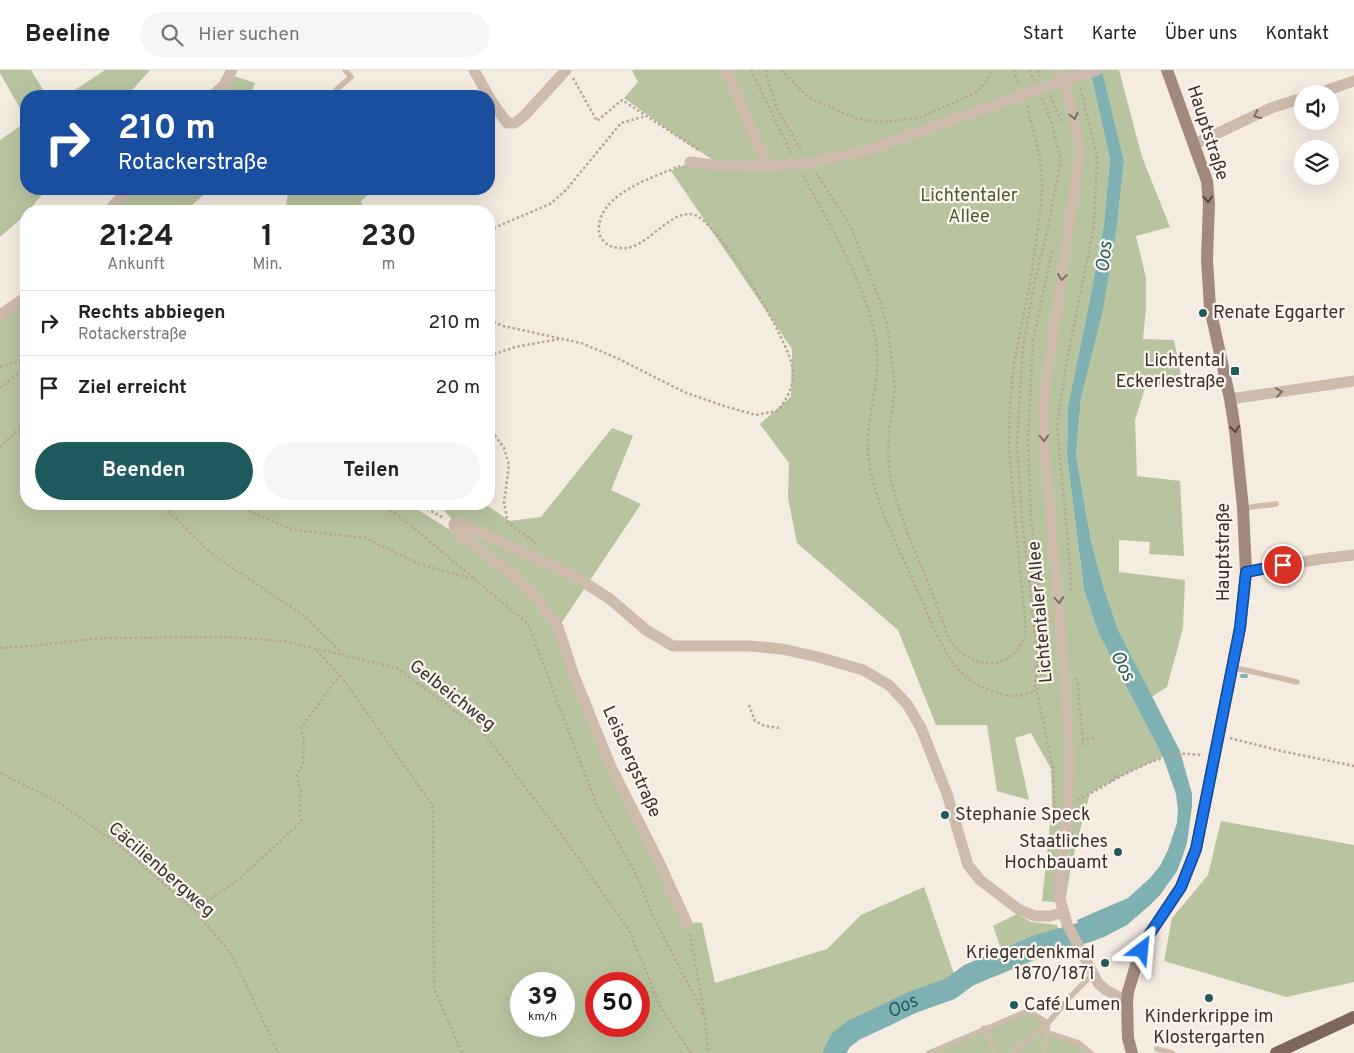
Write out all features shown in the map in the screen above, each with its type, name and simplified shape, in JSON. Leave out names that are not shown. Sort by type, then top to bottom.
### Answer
[{"type":"main road","name":"Hauptstraße","points":[[1132,1053],[1128,1038],[1127,1002],[1133,972],[1147,938],[1181,887],[1196,849],[1240,628],[1246,572],[1243,508],[1230,398],[1210,308],[1207,259],[1209,204],[1207,181],[1167,70]]},
{"type":"main road","points":[[1276,1053],[1354,1017]]},
{"type":"street","points":[[219,90],[224,85],[232,70]]},
{"type":"street","points":[[474,70],[485,90]]},
{"type":"street","points":[[726,70],[768,167]]},
{"type":"street","points":[[690,162],[722,166],[768,167],[803,164],[874,148],[1023,94],[1060,75],[1078,77],[1093,72]]},
{"type":"street","points":[[495,107],[507,126],[515,123],[569,74]]},
{"type":"street","name":"Lichtentaler Allee","points":[[1060,75],[1074,116],[1080,152],[1045,389],[1043,432],[1059,606],[1070,757],[1059,886],[1060,899],[1067,924],[1093,974],[1106,990],[1127,1002]]},
{"type":"street","points":[[1339,86],[1354,81]]},
{"type":"street","points":[[1195,144],[1271,108],[1294,101]]},
{"type":"street","points":[[114,205],[123,195]]},
{"type":"street","points":[[0,315],[20,301]]},
{"type":"street","points":[[1230,398],[1354,381]]},
{"type":"street","name":"Leisbergstraße","points":[[536,557],[460,523],[454,524],[455,530],[505,569],[533,594],[558,628],[573,672],[611,767],[688,923]]},
{"type":"street","points":[[1246,572],[1320,559],[1354,556]]},
{"type":"street","points":[[536,557],[574,576],[610,599],[646,630],[673,646],[750,646],[782,649],[862,670],[889,685],[907,704],[921,728],[947,794],[968,865],[980,880],[1018,909],[1035,916],[1050,916],[1064,912]]},
{"type":"lane","points":[[336,90],[351,77],[345,70]]},
{"type":"lane","points":[[1243,508],[1276,504]]},
{"type":"lane","points":[[1232,668],[1297,682]]},
{"type":"lane","points":[[1014,1053],[1048,1022],[1093,974]]},
{"type":"lane","points":[[929,1053],[984,1028],[1028,1011],[1048,1022]]},
{"type":"lane","points":[[1044,1053],[1048,1022]]},
{"type":"lane","points":[[984,1028],[995,1053]]},
{"type":"lane","points":[[1046,1032],[1079,1043],[1090,1053]]},
{"type":"lane","points":[[1157,1049],[1172,1053]]},
{"type":"path","points":[[751,70],[803,164],[850,224],[881,302],[894,365],[895,388],[888,456],[894,493],[949,639],[959,651],[968,657],[980,662],[994,664],[1006,660],[1017,651],[1023,641],[1026,630],[1014,518],[1009,446],[1010,401],[1014,364],[1030,283],[1041,206],[1042,184],[1040,158],[1023,94],[1013,70]]},
{"type":"path","points":[[765,70],[776,107],[868,308],[876,345],[877,375],[868,424],[869,460],[877,493],[889,525],[936,632],[952,660],[966,677],[985,689],[1015,696],[1034,692]]},
{"type":"path","points":[[782,70],[808,97],[857,119],[881,122],[918,118],[951,104],[975,92],[987,81],[992,70]]},
{"type":"path","points":[[569,74],[597,121],[622,100],[722,166]]},
{"type":"path","points":[[1071,598],[1070,565],[1057,426],[1066,365],[1094,226],[1097,156],[1078,77]]},
{"type":"path","points":[[495,227],[550,204],[566,190],[622,124],[646,116]]},
{"type":"path","points":[[495,323],[581,343],[617,358],[684,392],[756,415],[777,412],[786,401],[791,389],[793,371],[789,356],[772,317],[727,248],[696,216],[684,214],[675,217],[654,234],[632,247],[620,249],[608,245],[599,235],[599,222],[606,207],[615,199],[636,184],[690,162]]},
{"type":"path","points":[[495,354],[515,347],[561,339]]},
{"type":"path","points":[[0,367],[20,361]]},
{"type":"path","points":[[0,388],[20,372]]},
{"type":"path","points":[[0,447],[20,427]]},
{"type":"path","points":[[14,432],[20,433]]},
{"type":"path","points":[[495,435],[504,448],[509,465],[504,503],[508,523],[534,542],[538,548],[536,557]]},
{"type":"path","points":[[167,510],[213,555],[303,615],[345,656]]},
{"type":"path","points":[[246,510],[294,530],[366,538],[419,564],[476,580]]},
{"type":"path","points":[[390,510],[528,624],[597,806],[636,874],[653,916],[705,1017]]},
{"type":"path","points":[[429,510],[437,514]]},
{"type":"path","name":"Gelbeichweg","points":[[0,648],[101,638],[225,637],[283,641],[397,668],[482,730],[560,831],[630,932],[660,1006],[691,1053]]},
{"type":"path","points":[[315,649],[340,675],[433,806],[434,988],[462,1053]]},
{"type":"path","points":[[1077,674],[1083,740],[1082,749]]},
{"type":"path","points":[[194,910],[238,880],[302,822],[299,811],[301,791],[297,774],[303,763],[304,740],[301,728],[340,675]]},
{"type":"path","points":[[749,705],[755,721],[765,726],[780,728]]},
{"type":"path","points":[[1218,735],[1280,751],[1354,766]]},
{"type":"path","points":[[1076,793],[1075,801],[1129,772],[1180,753],[1214,756]]},
{"type":"path","name":"Cäcilienbergweg","points":[[0,773],[58,802],[120,846],[194,910],[232,956],[278,1053]]},
{"type":"path","points":[[1110,783],[1118,773]]},
{"type":"path","points":[[688,923],[705,1017],[708,1053]]},
{"type":"green space","points":[[0,70],[31,70],[43,90],[20,90],[20,108]]},
{"type":"green space","points":[[105,70],[150,70],[132,90],[75,90]]},
{"type":"green space","name":"Lichtentaler Allee","points":[[632,70],[1090,70],[1110,159],[1104,224],[1068,406],[1067,456],[1084,590],[1098,632],[1163,757],[1129,772],[1090,793],[1072,861],[1065,903],[1042,901],[1052,806],[1051,769],[1031,733],[1015,738],[1029,800],[997,791],[987,725],[936,725],[898,630],[797,543],[788,498],[789,463],[760,424],[791,397],[792,349],[671,171],[690,162],[720,165],[624,98],[638,82]]},
{"type":"green space","points":[[1102,70],[1119,70],[1142,157],[1170,227],[1136,236],[1146,278],[1143,339],[1174,340],[1183,386],[1146,385],[1135,420],[1137,476],[1180,481],[1184,556],[1149,554],[1150,542],[1119,540],[1119,572],[1185,580],[1183,628],[1167,687],[1151,697],[1119,632],[1104,589],[1091,541],[1076,455],[1081,398],[1117,226],[1124,161]]},
{"type":"green space","points":[[234,76],[255,83],[252,90],[219,90]]},
{"type":"green space","points":[[20,126],[20,195],[42,195],[33,205],[20,205],[20,220],[0,237],[0,140]]},
{"type":"green space","points":[[121,195],[204,195],[192,205],[114,205]]},
{"type":"green space","points":[[288,195],[368,195],[361,201],[362,205],[286,205]]},
{"type":"green space","points":[[20,301],[20,510],[418,510],[472,544],[444,510],[494,510],[510,521],[541,517],[612,428],[633,436],[611,490],[641,504],[558,628],[573,673],[687,922],[702,923],[715,983],[827,949],[861,915],[924,887],[954,974],[1003,955],[993,926],[1017,914],[1031,922],[1057,925],[1059,932],[1036,942],[1041,958],[866,1028],[846,1042],[839,1053],[0,1053],[0,315]]},
{"type":"green space","points":[[1221,821],[1354,845],[1354,982],[1286,997],[1164,961],[1172,918],[1208,875]]},
{"type":"green space","points":[[1028,1012],[1042,1018],[1046,1032],[1062,1036],[1091,1053],[935,1053]]},
{"type":"water","points":[[1090,70],[1102,70],[1124,161],[1117,226],[1103,309],[1081,398],[1076,455],[1091,541],[1104,589],[1119,632],[1180,751],[1192,794],[1192,806],[1187,843],[1182,858],[1177,871],[1160,895],[1127,925],[1104,937],[1086,943],[1077,920],[1128,898],[1150,878],[1160,866],[1168,850],[1177,823],[1178,810],[1176,794],[1163,757],[1098,632],[1084,590],[1067,456],[1068,406],[1104,224],[1110,159]]},
{"type":"waterway","name":"Oos","points":[[834,1053],[841,1040],[854,1030],[913,1002],[950,989],[969,975],[1040,945],[1089,931],[1110,920]]},
{"type":"place","name":"Renate Eggarter","points":[[1203,313]]},
{"type":"place","name":"Lichtental Eckerlestraße","points":[[1235,371]]},
{"type":"place","name":"Stephanie Speck","points":[[945,815]]},
{"type":"place","name":"Staatliches Hochbauamt","points":[[1118,852]]},
{"type":"place","name":"Kriegerdenkmal 1870/1871","points":[[1105,963]]},
{"type":"place","name":"Kinderkrippe im Klostergarten","points":[[1209,998]]},
{"type":"place","name":"Café Lumen","points":[[1014,1005]]},
{"type":"route","points":[[1142,950],[1147,938],[1181,887],[1196,849],[1240,628],[1246,572],[1283,565]]}]
